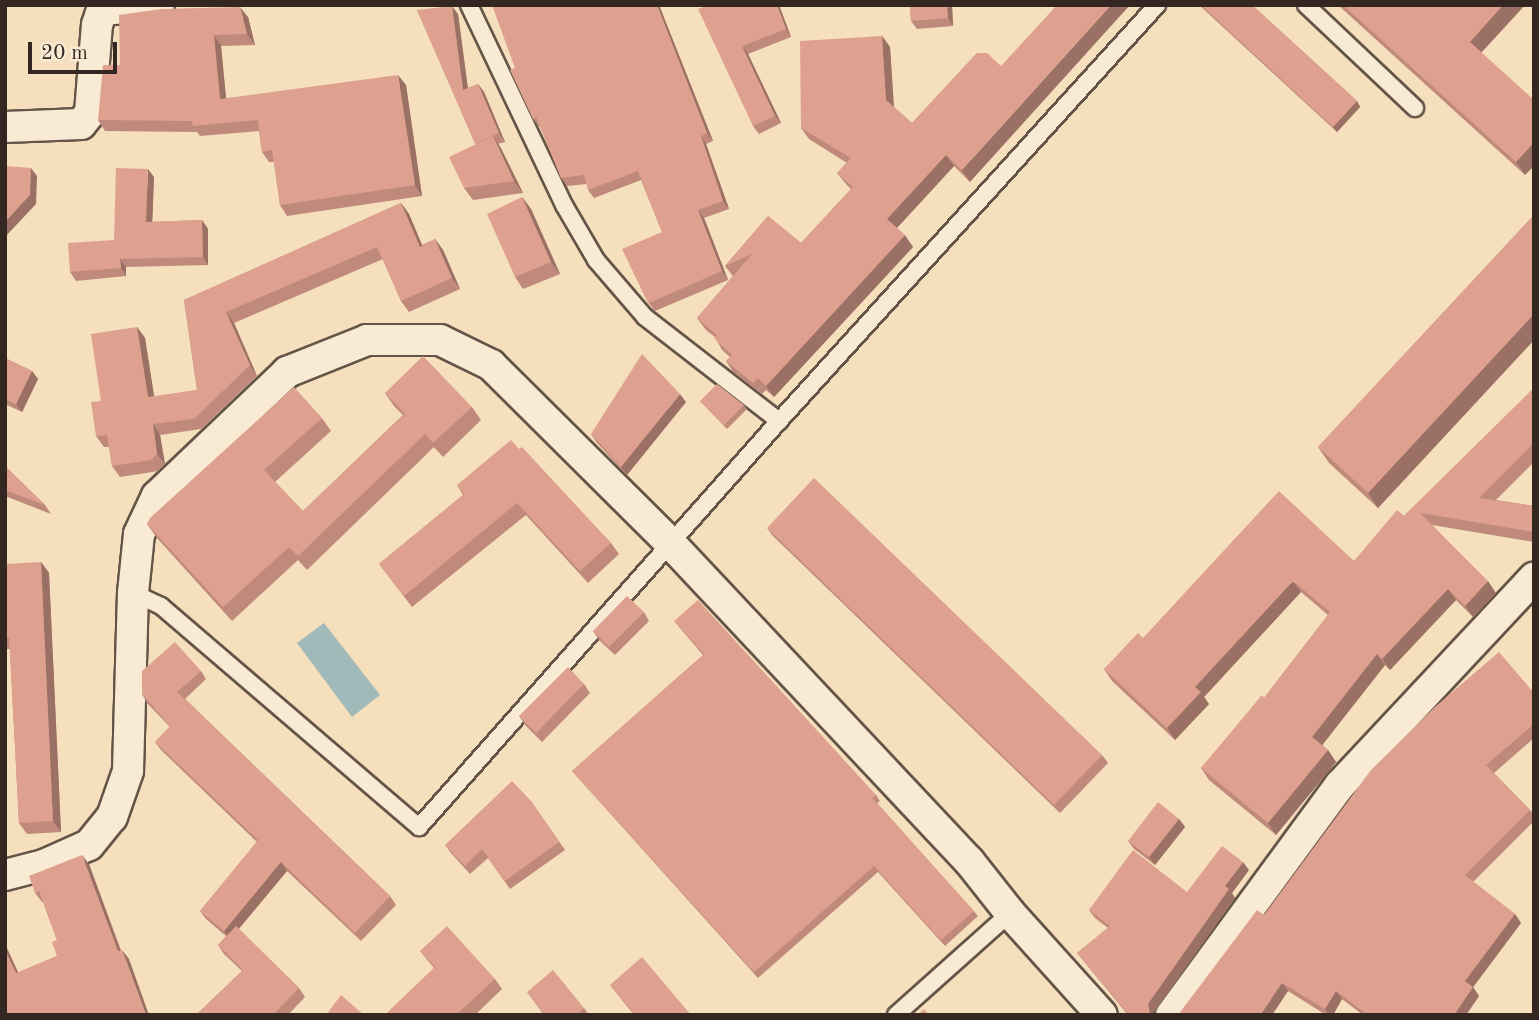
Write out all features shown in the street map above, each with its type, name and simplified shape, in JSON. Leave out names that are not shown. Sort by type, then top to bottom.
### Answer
[{"type":"street","points":[[5,127],[81,124],[90,113],[97,25],[102,10],[159,5]]},
{"type":"street","points":[[5,876],[44,865],[89,845],[112,817],[128,771],[133,593],[139,534],[157,496],[287,372],[367,340],[440,340],[491,365],[672,545],[969,861],[1010,913],[1102,1015]]},
{"type":"street","points":[[1171,1015],[1340,785],[1534,578]]},
{"type":"lane","points":[[469,5],[564,205],[596,260],[645,317],[779,421]]},
{"type":"lane","points":[[133,593],[161,606],[419,827],[672,545],[779,421],[1157,5]]},
{"type":"lane","points":[[1306,5],[1415,108]]},
{"type":"lane","points":[[896,1015],[1010,913]]},
{"type":"water","points":[[324,623],[380,695],[352,717],[297,643]]},
{"type":"building","points":[[492,5],[657,5],[707,133],[701,136],[723,201],[698,210],[722,271],[649,303],[647,301],[622,249],[662,232],[638,171],[588,190],[584,175],[561,178],[536,117],[533,119],[510,70],[515,68]]},
{"type":"building","points":[[709,5],[777,5],[786,29],[742,46],[775,116],[753,126],[698,9]]},
{"type":"building","points":[[910,5],[947,5],[948,18],[911,21]]},
{"type":"building","points":[[1057,5],[1111,5],[962,170],[946,155],[887,219],[905,235],[766,386],[758,378],[753,383],[726,361],[732,355],[714,338],[717,335],[697,318],[752,254],[725,266],[768,216],[801,243],[853,187],[837,173],[851,158],[801,128],[800,41],[882,36],[886,100],[912,123],[977,53],[987,53],[1001,66]]},
{"type":"building","points":[[1201,5],[1252,5],[1357,101],[1333,127]]},
{"type":"building","points":[[1343,5],[1503,5],[1470,42],[1534,100],[1534,142],[1516,162]]},
{"type":"building","points":[[452,6],[463,90],[478,84],[499,133],[475,144],[417,10]]},
{"type":"building","points":[[240,7],[247,34],[214,35],[220,99],[398,75],[415,185],[280,205],[272,150],[262,152],[258,120],[193,126],[192,121],[98,120],[103,65],[120,65],[119,15],[161,9]]},
{"type":"building","points":[[493,136],[514,181],[464,188],[449,157]]},
{"type":"building","points":[[5,166],[31,168],[30,195],[5,222]]},
{"type":"building","points":[[116,168],[148,169],[146,222],[202,220],[203,257],[120,259],[121,268],[70,272],[68,243],[114,240]]},
{"type":"building","points":[[522,197],[551,262],[515,277],[487,214]]},
{"type":"building","points":[[401,203],[420,247],[435,239],[452,278],[401,301],[377,247],[226,312],[250,365],[194,419],[153,424],[157,454],[151,460],[112,466],[107,435],[96,436],[91,402],[101,401],[91,334],[137,327],[148,397],[197,390],[184,300]]},
{"type":"building","points":[[1534,215],[1534,314],[1368,493],[1318,447]]},
{"type":"building","points":[[642,354],[680,394],[621,467],[591,434]]},
{"type":"building","points":[[423,356],[472,407],[433,443],[425,434],[298,556],[289,547],[223,607],[147,524],[150,518],[294,387],[322,418],[264,470],[303,511],[405,414],[385,393]]},
{"type":"building","points":[[5,358],[32,371],[16,404],[5,399]]},
{"type":"building","points":[[717,384],[744,405],[724,425],[700,401]]},
{"type":"building","points":[[1534,388],[1534,443],[1479,498],[1534,506],[1534,532],[1420,513],[1488,581],[1465,606],[1448,589],[1382,659],[1377,654],[1312,737],[1328,750],[1268,823],[1201,768],[1262,695],[1264,698],[1330,612],[1293,581],[1195,687],[1201,692],[1167,728],[1104,669],[1138,633],[1143,638],[1279,491],[1354,561],[1397,510],[1404,516]]},
{"type":"building","points":[[511,440],[519,449],[522,447],[611,543],[580,571],[517,503],[404,596],[379,564],[464,494],[457,485]]},
{"type":"building","points":[[5,466],[45,505],[5,490]]},
{"type":"building","points":[[814,478],[1102,755],[1054,805],[767,528]]},
{"type":"building","points":[[41,562],[53,821],[19,823],[9,638],[5,638],[5,564]]},
{"type":"building","points":[[627,596],[644,612],[609,647],[593,631]]},
{"type":"building","points":[[698,600],[876,795],[872,798],[974,911],[941,940],[874,866],[754,972],[572,771],[704,654],[674,621]]},
{"type":"building","points":[[175,642],[201,671],[177,692],[390,896],[355,933],[281,862],[224,931],[200,911],[258,840],[155,742],[170,726],[142,694],[142,671]]},
{"type":"building","points":[[1499,652],[1534,693],[1534,724],[1486,765],[1530,810],[1465,875],[1515,914],[1465,981],[1473,987],[1454,1015],[1368,1015],[1336,991],[1325,1009],[1282,983],[1260,1015],[1178,1015],[1257,910],[1264,915],[1371,770],[1436,706]]},
{"type":"building","points":[[568,667],[584,684],[536,733],[519,716]]},
{"type":"building","points":[[512,781],[531,801],[559,842],[505,881],[482,849],[465,866],[445,845]]},
{"type":"building","points":[[1158,802],[1179,819],[1149,857],[1128,841]]},
{"type":"building","points":[[1222,846],[1243,862],[1225,886],[1229,889],[1148,1004],[1150,1015],[1129,1015],[1077,953],[1110,926],[1089,910],[1133,850],[1187,892]]},
{"type":"building","points":[[82,855],[118,951],[122,950],[146,1015],[5,1015],[5,950],[16,973],[57,956],[52,942],[57,940],[39,891],[35,893],[29,876]]},
{"type":"building","points":[[236,926],[299,988],[273,1015],[196,1015],[243,970],[218,945]]},
{"type":"building","points":[[447,926],[495,979],[456,1015],[385,1015],[435,967],[420,951]]},
{"type":"building","points":[[642,957],[691,1015],[635,1015],[610,985]]},
{"type":"building","points":[[553,970],[584,1008],[577,1015],[545,1015],[527,992]]},
{"type":"building","points":[[341,995],[364,1015],[326,1015]]},
{"type":"building","points":[[924,1009],[929,1015],[918,1015]]}]
